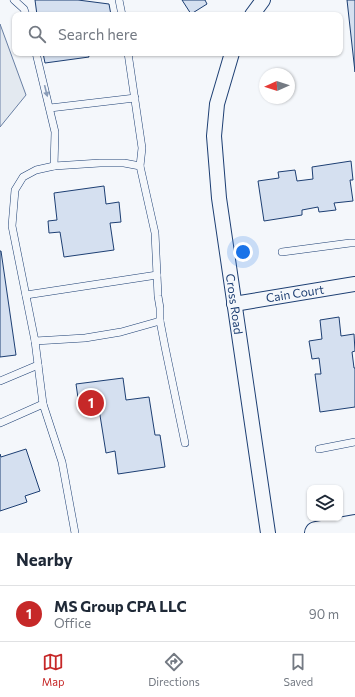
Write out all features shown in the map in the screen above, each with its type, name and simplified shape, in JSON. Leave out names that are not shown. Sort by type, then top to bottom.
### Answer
[{"type":"street","points":[[254,12],[263,0]]},
{"type":"street","name":"Cross Road","points":[[231,56],[217,104],[214,136],[218,198],[268,533]]},
{"type":"street","name":"Cain Court","points":[[234,304],[355,284]]},
{"type":"lane","points":[[14,0],[24,9],[25,12]]},
{"type":"lane","points":[[120,0],[122,12]]},
{"type":"lane","points":[[37,56],[55,132],[54,166]]},
{"type":"lane","points":[[128,56],[142,148],[140,166],[155,233],[160,321],[185,443]]},
{"type":"lane","points":[[50,108],[135,98]]},
{"type":"lane","points":[[75,533],[62,462],[43,404],[35,340],[12,226],[15,190],[23,177],[36,170],[54,166],[124,163],[140,166]]},
{"type":"lane","points":[[282,252],[355,243]]},
{"type":"lane","points":[[26,295],[157,275]]},
{"type":"lane","points":[[35,340],[85,338],[122,332],[160,321]]},
{"type":"lane","points":[[0,381],[38,365]]},
{"type":"lane","points":[[0,423],[43,404]]},
{"type":"lane","points":[[319,449],[355,442]]},
{"type":"shaded area","points":[[0,24],[26,95],[0,127]]},
{"type":"building","points":[[35,0],[78,0],[109,4],[110,12],[37,12]]},
{"type":"building","points":[[182,0],[205,0],[207,4],[194,12],[190,12]]},
{"type":"building","points":[[347,0],[355,0],[355,72]]},
{"type":"building","points":[[44,56],[89,57],[45,63]]},
{"type":"building","points":[[351,161],[353,180],[350,180],[353,201],[334,203],[336,210],[319,212],[318,207],[302,210],[302,215],[264,221],[258,181],[279,178],[278,172],[295,170],[297,181],[313,179],[312,167]]},
{"type":"building","points":[[104,186],[106,204],[119,202],[121,222],[110,223],[114,250],[64,257],[60,232],[49,233],[48,221],[57,220],[54,193]]},
{"type":"building","points":[[0,251],[16,355],[0,357]]},
{"type":"building","points":[[339,317],[341,336],[354,334],[355,351],[352,352],[355,368],[355,407],[320,412],[315,374],[321,374],[319,358],[312,359],[309,341],[322,339],[320,320]]},
{"type":"building","points":[[123,378],[126,400],[149,397],[155,435],[160,435],[165,467],[118,474],[115,451],[106,453],[99,409],[80,412],[76,384]]},
{"type":"building","points":[[26,449],[40,491],[25,496],[27,502],[0,511],[0,454],[1,457]]},
{"type":"place","name":"MS Group CPA LLC","points":[[91,403]]}]
